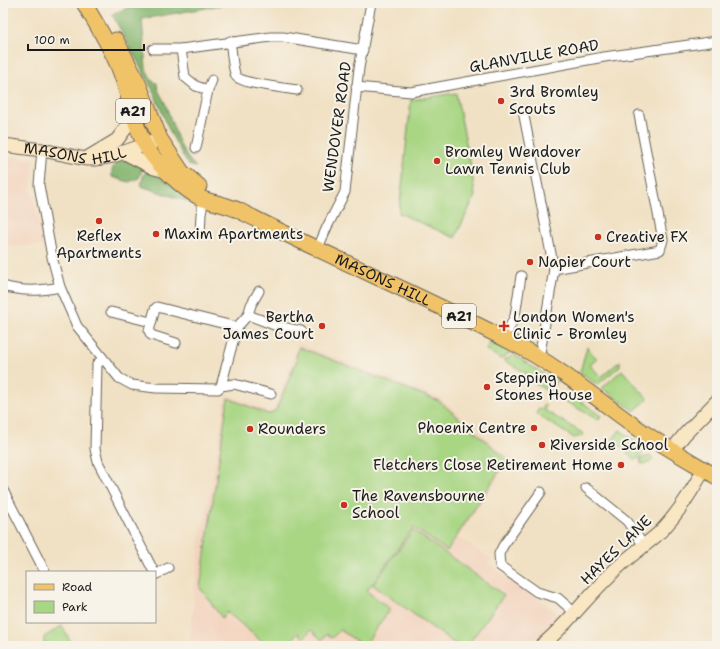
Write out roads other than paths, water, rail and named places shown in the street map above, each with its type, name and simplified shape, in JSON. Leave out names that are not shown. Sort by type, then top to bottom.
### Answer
[{"type":"main road","name":"A21","points":[[84,3],[115,58],[123,77],[134,117],[145,144]]},
{"type":"main road","name":"A21","points":[[95,3],[127,60],[150,111],[160,139]]},
{"type":"main road","points":[[86,159],[117,140],[134,117]]},
{"type":"main road","name":"MASONS HILL","points":[[3,145],[42,150],[86,159],[103,158],[160,139],[177,165],[187,177],[220,198],[231,207]]},
{"type":"main road","name":"MASONS HILL","points":[[145,144],[166,171],[185,188],[204,199],[231,207],[317,250],[421,297],[504,339],[537,358],[594,396],[650,437],[672,450]]},
{"type":"main road","points":[[123,152],[154,168],[166,171]]},
{"type":"main road","points":[[672,450],[685,434],[717,401]]},
{"type":"main road","name":"A21","points":[[672,450],[711,473]]},
{"type":"main road","name":"HAYES LANE","points":[[541,646],[561,629],[609,576],[659,533],[677,512],[694,487],[711,473]]},
{"type":"street","name":"WENDOVER ROAD","points":[[317,250],[344,192],[347,181],[356,87],[372,3]]},
{"type":"street","points":[[153,49],[181,49],[259,37],[283,37],[363,50]]},
{"type":"street","points":[[230,41],[234,69],[239,79],[252,83],[297,90]]},
{"type":"street","name":"GLANVILLE ROAD","points":[[356,87],[411,92],[604,57],[717,41]]},
{"type":"street","points":[[181,49],[185,78],[196,86],[208,90]]},
{"type":"street","points":[[196,148],[196,124],[212,80]]},
{"type":"street","points":[[524,111],[554,269],[540,353],[537,358]]},
{"type":"street","points":[[554,269],[660,250],[663,240],[639,116]]},
{"type":"street","points":[[42,150],[39,185],[52,257],[60,287],[76,326],[119,378],[132,385],[156,388],[212,390],[218,389],[221,386],[234,384],[271,394]]},
{"type":"street","points":[[200,234],[201,214],[204,199]]},
{"type":"street","points":[[504,339],[515,316],[521,276]]},
{"type":"street","points":[[3,286],[32,291],[60,287]]},
{"type":"street","points":[[221,386],[237,327],[248,315],[251,305],[259,291]]},
{"type":"street","points":[[176,342],[151,335],[149,331],[154,308],[157,307],[237,327]]},
{"type":"street","points":[[111,312],[151,322]]},
{"type":"street","points":[[248,315],[278,326],[302,331]]},
{"type":"street","points":[[103,359],[98,362],[97,369],[95,449],[98,462],[153,571]]},
{"type":"street","points":[[586,488],[627,521],[644,546]]},
{"type":"street","points":[[3,490],[44,571]]},
{"type":"street","points":[[541,492],[502,546],[499,554],[500,566],[537,592],[558,598],[575,613]]},
{"type":"street","points":[[156,574],[168,568]]},
{"type":"place","name":"3rd Bromley Scouts","points":[[501,101]]},
{"type":"place","name":"Bromley Wendover Lawn Tennis Club","points":[[437,161]]},
{"type":"place","name":"Reflex Apartments","points":[[99,221]]},
{"type":"place","name":"Maxim Apartments","points":[[156,234]]},
{"type":"place","name":"Creative FX","points":[[598,237]]},
{"type":"place","name":"Napier Court","points":[[530,262]]},
{"type":"place","name":"Bertha James Court","points":[[322,326]]},
{"type":"place","name":"London Women's Clinic - Bromley","points":[[504,326]]},
{"type":"place","name":"Stepping Stones House","points":[[487,387]]},
{"type":"place","name":"Phoenix Centre","points":[[534,428]]},
{"type":"place","name":"Rounders","points":[[250,429]]},
{"type":"place","name":"Riverside School","points":[[542,445]]},
{"type":"place","name":"Fletchers Close Retirement Home","points":[[621,465]]},
{"type":"place","name":"The Ravensbourne School","points":[[344,505]]}]
